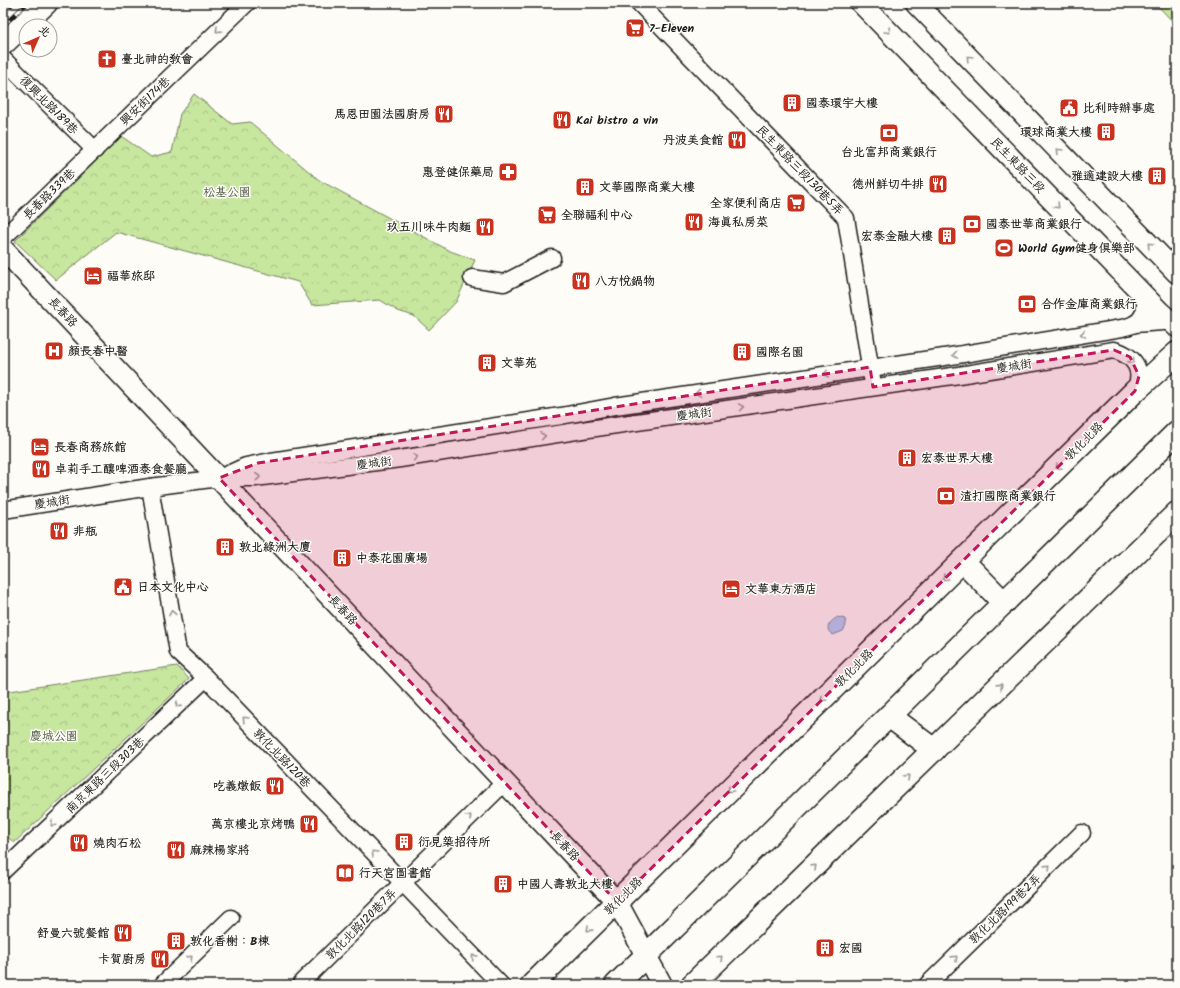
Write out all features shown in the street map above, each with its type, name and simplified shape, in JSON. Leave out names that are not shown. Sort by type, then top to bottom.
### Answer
[{"type":"main road","points":[[3,44],[46,3]]},
{"type":"main road","name":"敦化北路","points":[[532,985],[1135,391],[1177,353]]},
{"type":"main road","points":[[616,985],[1177,432]]},
{"type":"main road","points":[[692,985],[1177,513]]},
{"type":"main road","points":[[963,561],[1004,603]]},
{"type":"main road","points":[[889,716],[934,750]]},
{"type":"street","name":"興安街174巷","points":[[95,150],[247,3]]},
{"type":"street","name":"民生東路三段130巷5弄","points":[[639,3],[846,218],[873,387]]},
{"type":"street","name":"民生東路三段","points":[[861,3],[1159,311],[1175,323]]},
{"type":"street","points":[[916,3],[1177,273]]},
{"type":"street","name":"復興北路189巷","points":[[3,60],[95,150]]},
{"type":"street","name":"長春路339巷","points":[[3,238],[95,150]]},
{"type":"street","name":"長春路","points":[[3,249],[617,902],[662,985]]},
{"type":"street","points":[[472,278],[504,283],[552,258]]},
{"type":"street","points":[[1134,324],[1140,319],[1144,312],[1145,305],[1144,298],[1135,286]]},
{"type":"street","name":"慶城街","points":[[219,478],[246,466],[271,461],[561,416],[615,406],[951,356],[1122,328],[1134,324],[1175,323]]},
{"type":"street","name":"慶城街","points":[[3,510],[150,487],[219,478],[255,478],[400,459],[589,428],[1114,350],[1124,353],[1135,362],[1139,376],[1135,391]]},
{"type":"street","name":"敦化北路120巷","points":[[150,487],[178,652],[206,678],[501,985]]},
{"type":"street","name":"南京東路三段303巷","points":[[3,871],[206,678]]},
{"type":"street","name":"敦化北路120巷7弄","points":[[302,982],[505,782]]},
{"type":"street","name":"敦化北路199巷2弄","points":[[927,985],[1082,833]]},
{"type":"street","points":[[162,985],[231,918]]},
{"type":"highlighted area","points":[[1114,350],[1130,357],[1139,376],[1135,391],[617,902],[219,478],[258,463],[870,367],[873,387]]},
{"type":"green space","points":[[1155,3],[1177,3],[1177,26]]},
{"type":"green space","name":"松基公園","points":[[194,94],[232,124],[250,122],[319,180],[450,251],[475,260],[456,302],[429,330],[414,316],[398,311],[380,300],[312,305],[298,282],[116,232],[56,280],[15,241],[121,136],[151,157],[172,152],[180,114]]},
{"type":"green space","name":"慶城公園","points":[[177,666],[189,679],[14,843],[3,832],[3,692]]},
{"type":"water","points":[[838,617],[845,619],[846,626],[843,631],[833,635],[830,633],[828,628],[830,623]]},
{"type":"railway","points":[[3,13],[13,3]]},
{"type":"railway","points":[[3,26],[27,3]]},
{"type":"place","name":"7-Eleven","points":[[635,28]]},
{"type":"place","name":"臺北神的教會","points":[[107,59]]},
{"type":"place","name":"國泰環宇大樓","points":[[792,103]]},
{"type":"place","name":"比利時辦事處","points":[[1069,108]]},
{"type":"place","name":"馬恩田園法國廚房","points":[[444,114]]},
{"type":"place","name":"Kai bistro a vin","points":[[562,120]]},
{"type":"place","name":"環球商業大樓","points":[[1106,132]]},
{"type":"place","name":"台北富邦商業銀行","points":[[889,133]]},
{"type":"place","name":"丹波美食館","points":[[737,140]]},
{"type":"place","name":"惠登健保藥局","points":[[508,172]]},
{"type":"place","name":"雅適建設大樓","points":[[1157,176]]},
{"type":"place","name":"德州鮮切牛排","points":[[938,184]]},
{"type":"place","name":"文華國際商業大樓","points":[[585,187]]},
{"type":"place","name":"全家便利商店","points":[[796,203]]},
{"type":"place","name":"全聯福利中心","points":[[547,215]]},
{"type":"place","name":"海真私房菜","points":[[694,222]]},
{"type":"place","name":"國泰世華商業銀行","points":[[972,224]]},
{"type":"place","name":"玖五川味牛肉麵","points":[[485,227]]},
{"type":"place","name":"宏泰金融大樓","points":[[947,236]]},
{"type":"place","name":"World Gym健身俱樂部","points":[[1004,248]]},
{"type":"place","name":"福華旅邸","points":[[93,276]]},
{"type":"place","name":"八方悅鍋物","points":[[581,281]]},
{"type":"place","name":"合作金庫商業銀行","points":[[1027,304]]},
{"type":"place","name":"顏長春中醫","points":[[54,351]]},
{"type":"place","name":"國際名園","points":[[742,352]]},
{"type":"place","name":"文華苑","points":[[487,363]]},
{"type":"place","name":"長春商務旅館","points":[[40,447]]},
{"type":"place","name":"宏泰世界大樓","points":[[907,458]]},
{"type":"place","name":"卓莉手工釀啤酒泰食餐廳","points":[[41,469]]},
{"type":"place","name":"渣打國際商業銀行","points":[[946,496]]},
{"type":"place","name":"非瓶","points":[[59,531]]},
{"type":"place","name":"敦北綠洲大廈","points":[[225,547]]},
{"type":"place","name":"中泰花園廣場","points":[[342,558]]},
{"type":"place","name":"日本文化中心","points":[[123,587]]},
{"type":"place","name":"文華東方酒店","points":[[731,589]]},
{"type":"place","name":"吃義燉飯","points":[[275,786]]},
{"type":"place","name":"萬京樓北京烤鴨","points":[[309,824]]},
{"type":"place","name":"衍見築招待所","points":[[404,842]]},
{"type":"place","name":"燒肉石松","points":[[79,843]]},
{"type":"place","name":"麻辣楊家將","points":[[176,850]]},
{"type":"place","name":"行天宮圖書館","points":[[345,873]]},
{"type":"place","name":"中國人壽敦北大樓","points":[[503,884]]},
{"type":"place","name":"舒曼六號餐館","points":[[123,933]]},
{"type":"place","name":"敦化香榭：B棟","points":[[176,941]]},
{"type":"place","name":"宏國","points":[[825,948]]},
{"type":"place","name":"卡賀廚房","points":[[160,959]]}]
